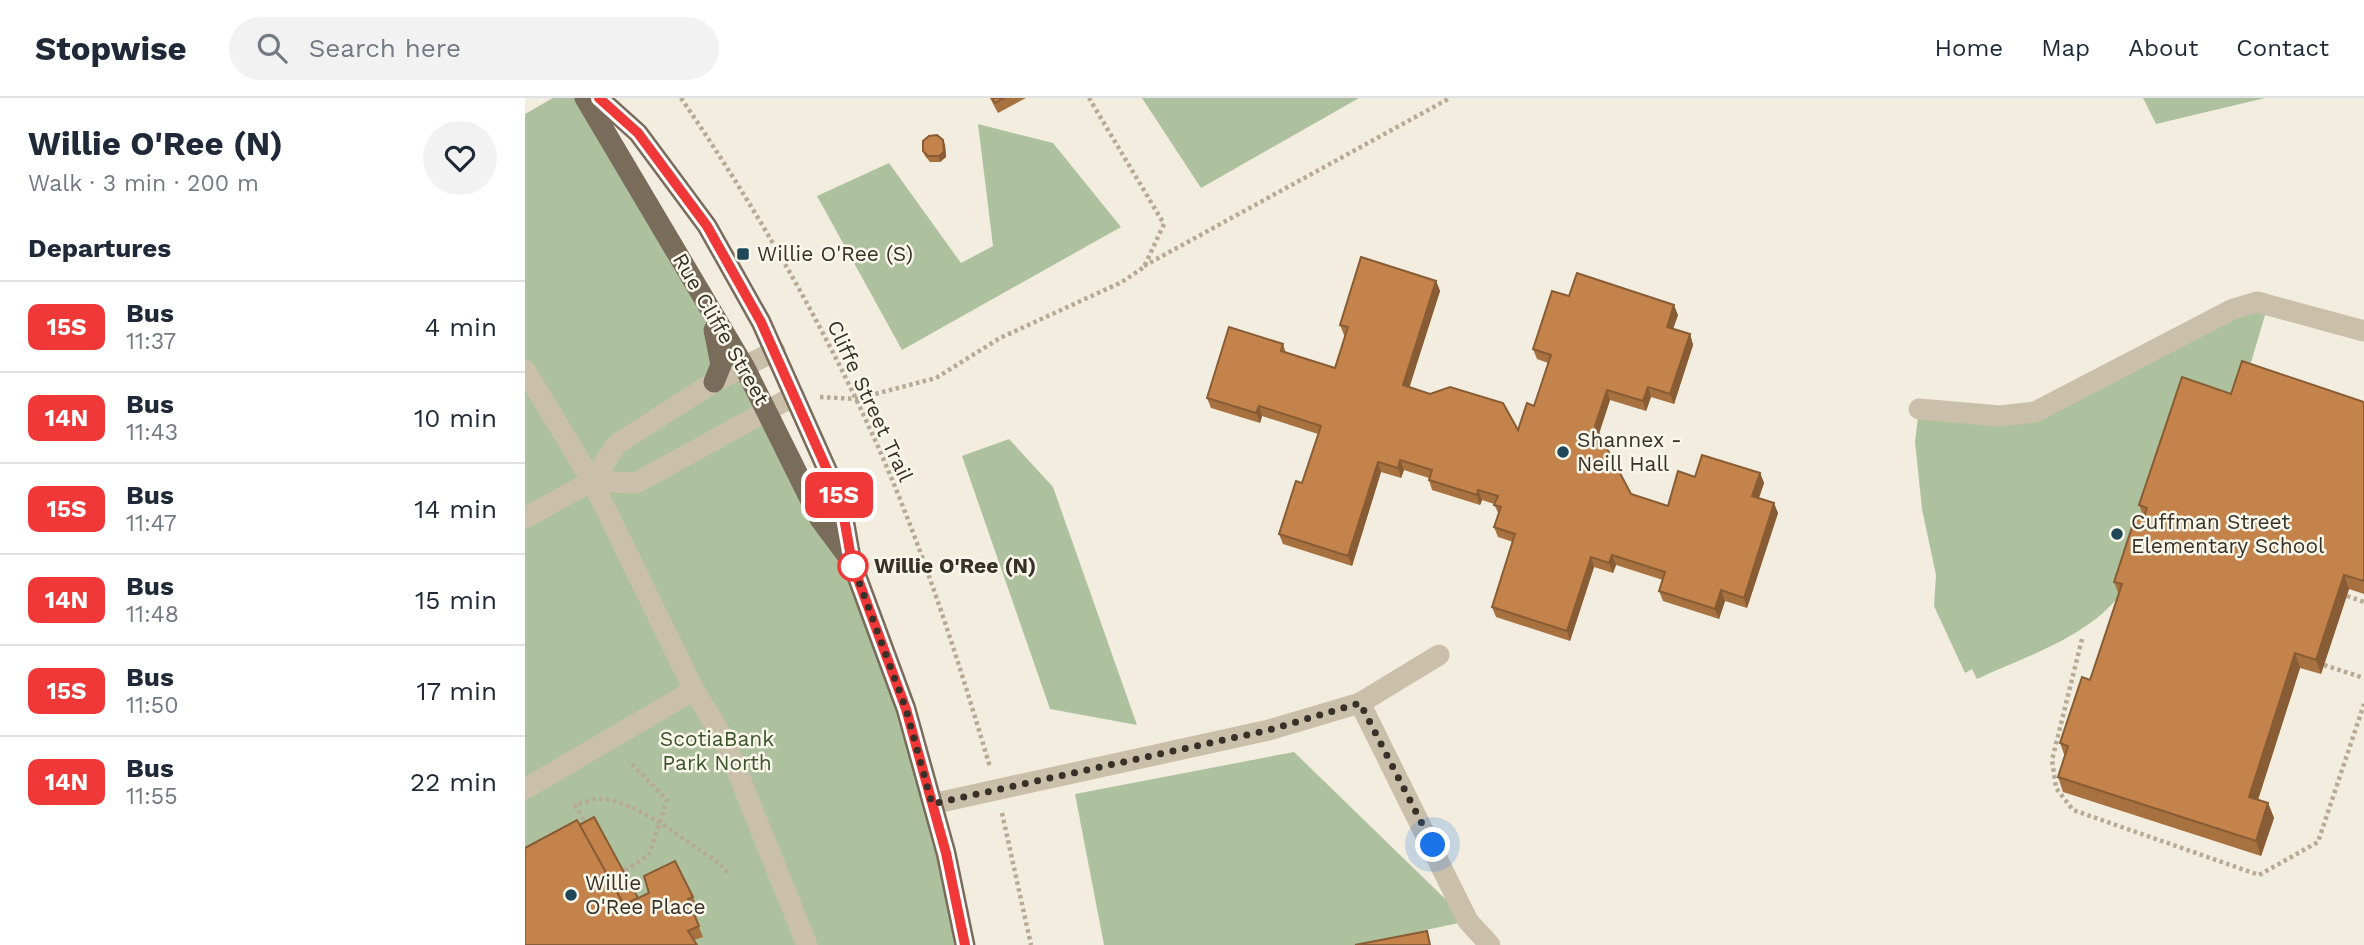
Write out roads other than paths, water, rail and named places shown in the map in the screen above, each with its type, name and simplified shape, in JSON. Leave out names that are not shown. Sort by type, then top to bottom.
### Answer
[{"type":"main road","name":"Rue Cliffe Street","points":[[585,98],[744,366],[769,411],[820,519],[852,563]]},
{"type":"main road","name":"Rue Cliffe Street","points":[[599,98],[638,133],[707,226],[775,351],[841,501],[852,563],[906,709],[932,804],[965,945]]},
{"type":"main road","points":[[709,307],[721,365],[714,382]]},
{"type":"lane","points":[[1919,408],[2000,416],[2035,412],[2234,309],[2257,302],[2364,331]]},
{"type":"lane","points":[[525,518],[591,481],[617,444],[714,382],[775,351]]},
{"type":"lane","points":[[525,370],[591,481],[694,690],[725,741],[807,945]]},
{"type":"lane","points":[[591,481],[636,483],[795,396]]},
{"type":"lane","points":[[932,804],[1269,730],[1360,703],[1439,655]]},
{"type":"lane","points":[[525,789],[694,690]]},
{"type":"lane","points":[[1360,703],[1468,921],[1490,945]]},
{"type":"place","name":"Willie O'Ree (S)","points":[[743,254]]},
{"type":"place","name":"Shannex - Neill Hall","points":[[1563,452]]},
{"type":"place","name":"Cuffman Street Elementary School","points":[[2117,534]]},
{"type":"place","name":"Willie O'Ree (N)","points":[[853,566]]},
{"type":"place","name":"Willie O'Ree Place","points":[[571,895]]},
{"type":"park label","name":"ScotiaBank Park North","points":[[717,751]]}]
